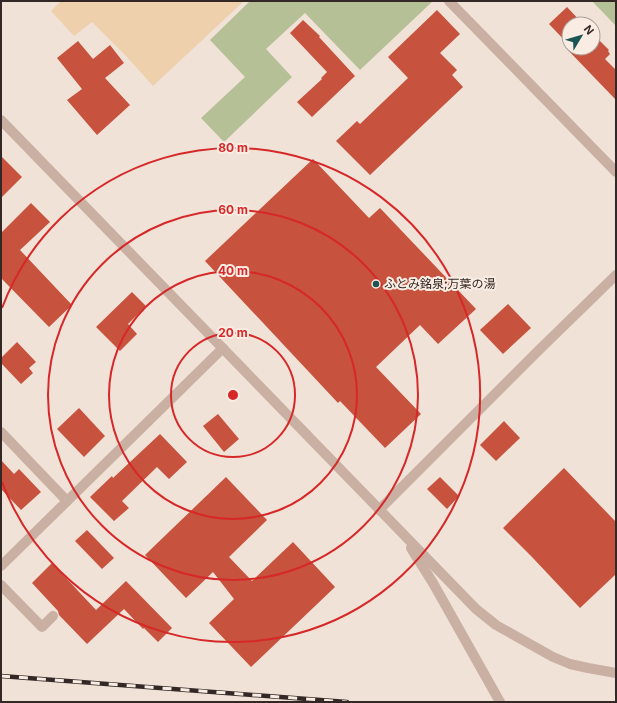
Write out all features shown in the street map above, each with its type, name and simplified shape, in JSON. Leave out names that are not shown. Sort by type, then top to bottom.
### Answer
[{"type":"street","points":[[449,1],[616,172]]},
{"type":"street","points":[[1,120],[476,609],[496,625],[553,657],[570,664],[616,673]]},
{"type":"street","points":[[379,510],[616,275]]},
{"type":"street","points":[[1,566],[223,348]]},
{"type":"street","points":[[1,432],[67,501]]},
{"type":"street","points":[[397,528],[433,583],[500,702]]},
{"type":"street","points":[[1,585],[42,627],[53,616]]},
{"type":"green space","points":[[250,1],[433,1],[360,70],[305,13],[266,49],[292,77],[224,142],[201,118],[245,77],[210,40]]},
{"type":"green space","points":[[592,1],[616,1],[616,26]]},
{"type":"sand","points":[[61,1],[244,1],[153,86],[92,22],[74,36],[51,11]]},
{"type":"building","points":[[567,7],[575,16],[561,16],[561,37],[549,24]]},
{"type":"building","points":[[437,10],[460,34],[440,53],[457,70],[452,75],[463,87],[370,175],[336,141],[357,121],[360,124],[408,78],[388,57]]},
{"type":"building","points":[[303,20],[320,36],[319,37],[355,76],[312,117],[297,102],[322,79],[321,78],[327,72],[290,33]]},
{"type":"building","points":[[78,41],[93,59],[110,45],[124,63],[105,78],[130,105],[97,135],[67,100],[82,89],[57,58]]},
{"type":"building","points":[[601,42],[609,50],[608,51],[610,54],[605,59],[616,70],[616,100],[574,56],[601,56]]},
{"type":"building","points":[[1,156],[22,177],[1,198]]},
{"type":"building","points":[[313,159],[369,218],[380,208],[476,309],[438,344],[420,325],[376,367],[421,414],[385,448],[340,401],[338,403],[205,261]]},
{"type":"building","points":[[31,203],[50,222],[20,250],[72,305],[49,327],[1,278],[1,233]]},
{"type":"building","points":[[132,292],[146,306],[128,324],[137,334],[120,351],[96,327]]},
{"type":"building","points":[[508,304],[531,328],[503,354],[480,330]]},
{"type":"building","points":[[17,342],[36,362],[29,368],[33,373],[21,384],[1,363],[1,358]]},
{"type":"building","points":[[79,408],[105,436],[84,457],[57,429]]},
{"type":"building","points":[[218,414],[239,439],[224,452],[203,426]]},
{"type":"building","points":[[504,421],[520,438],[496,461],[480,445]]},
{"type":"building","points":[[160,434],[187,462],[169,479],[157,467],[122,501],[129,508],[114,521],[90,497],[112,476],[113,478]]},
{"type":"building","points":[[1,460],[14,474],[19,469],[41,492],[21,510],[1,489]]},
{"type":"building","points":[[564,468],[616,522],[616,574],[580,608],[503,528]]},
{"type":"building","points":[[226,477],[267,520],[229,557],[252,581],[293,542],[335,587],[251,667],[209,623],[234,599],[213,572],[186,598],[145,555]]},
{"type":"building","points":[[440,477],[459,496],[447,509],[427,489]]},
{"type":"building","points":[[87,530],[114,558],[102,569],[75,541]]},
{"type":"building","points":[[52,563],[96,610],[126,581],[172,628],[158,642],[124,609],[87,644],[59,615],[58,611],[32,583]]},
{"type":"railway","points":[[1,676],[347,702]]},
{"type":"place","name":"ふとみ銘泉;万葉の湯","points":[[376,284]]}]
